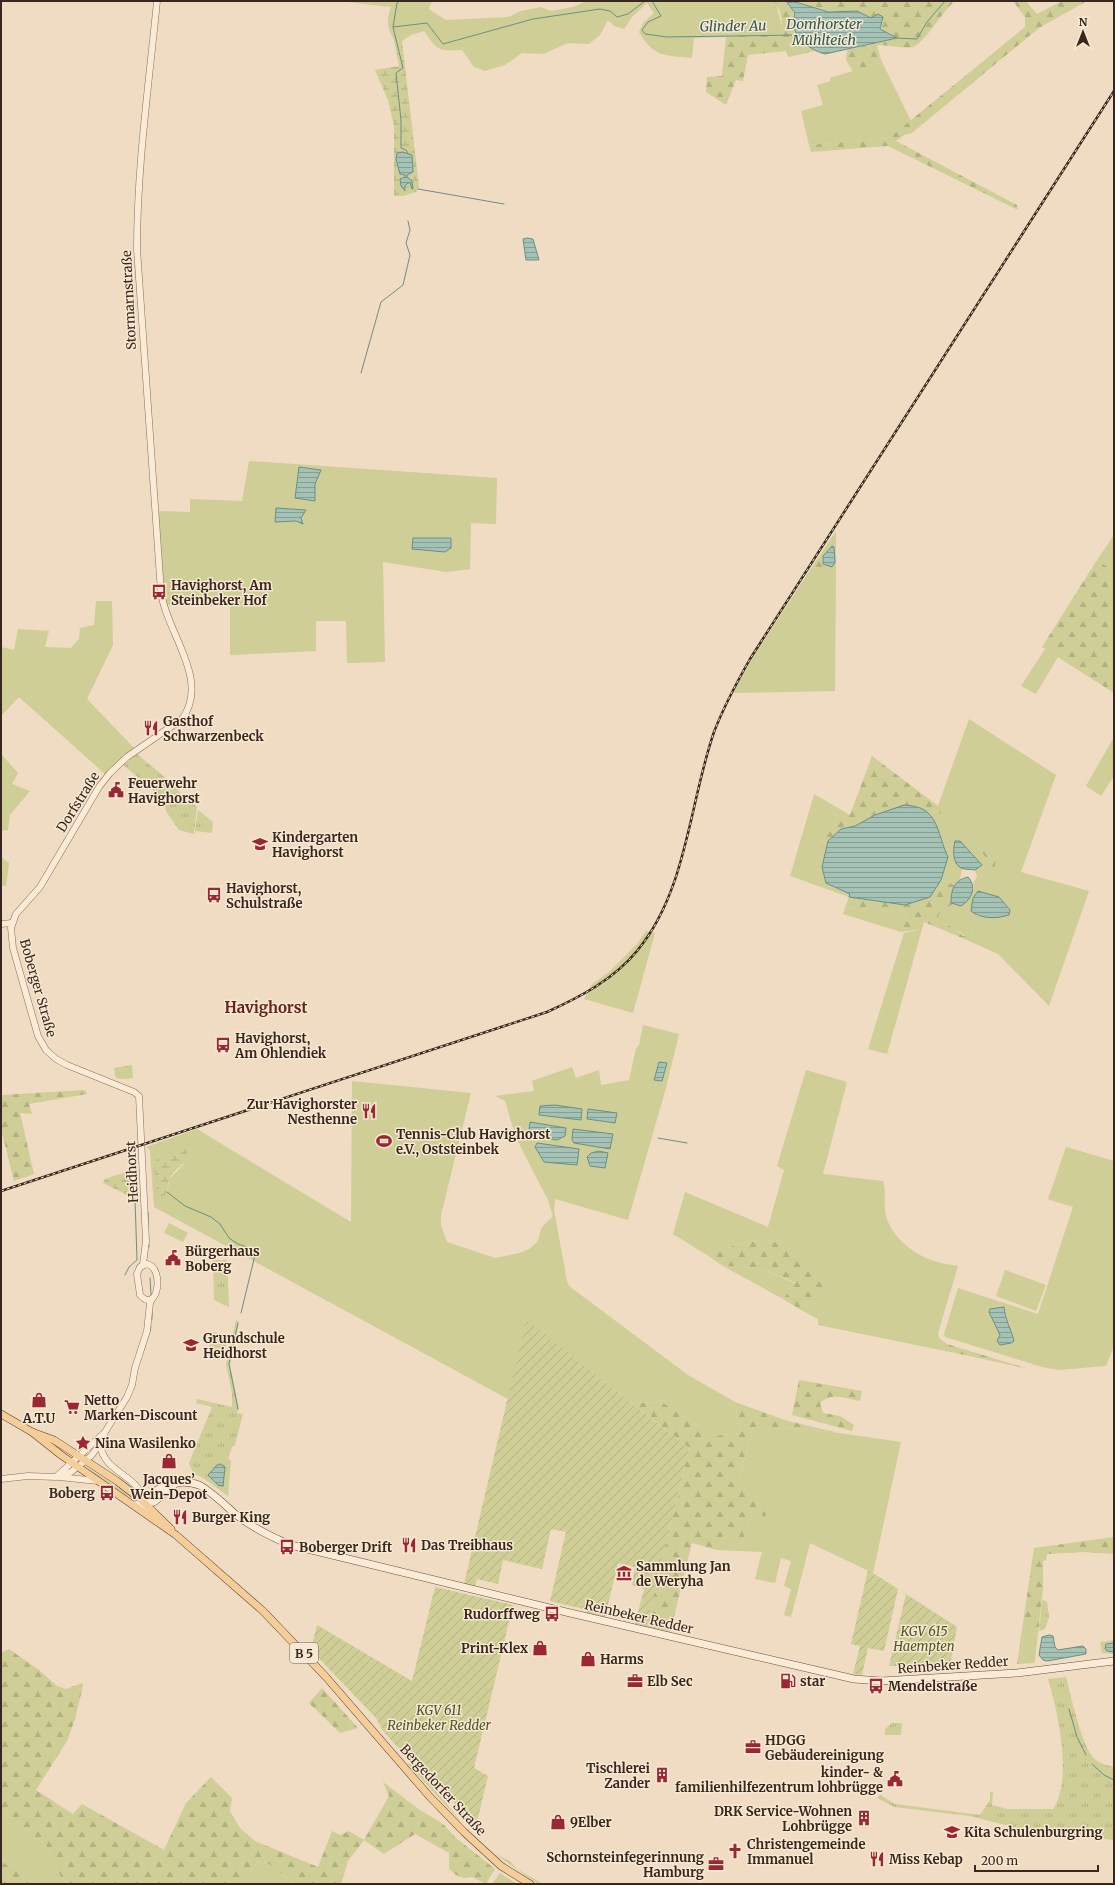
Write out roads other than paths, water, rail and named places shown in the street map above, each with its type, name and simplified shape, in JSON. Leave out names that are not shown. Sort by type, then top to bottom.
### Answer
[{"type":"main road","name":"Bergedorfer Straße","points":[[1,1414],[32,1432],[60,1455],[176,1535]]},
{"type":"main road","name":"Bergedorfer Straße","points":[[32,1432],[54,1440],[117,1481],[146,1504],[176,1535],[263,1611],[326,1677],[430,1797],[464,1832],[501,1866],[530,1884]]},
{"type":"main road","name":"Reinbeker Redder","points":[[134,1506],[154,1502],[175,1484],[180,1482],[200,1486],[247,1523],[266,1534],[291,1545],[570,1613],[848,1678],[885,1681],[1017,1673],[1114,1661]]},
{"type":"main road","points":[[146,1504],[146,1514]]},
{"type":"street","name":"Stormarnstraße","points":[[157,1],[141,142],[137,204],[137,249],[162,598]]},
{"type":"street","name":"Dorfstraße","points":[[40,887],[92,797],[106,777],[127,757],[176,724],[186,712],[191,696],[191,678],[184,656],[167,618],[162,598]]},
{"type":"street","name":"Boberger Straße","points":[[40,887],[17,912],[12,923],[11,933],[13,948],[38,1036],[51,1055],[62,1063],[137,1093]]},
{"type":"street","points":[[1,924],[12,923]]},
{"type":"street","name":"Heidhorst","points":[[82,1458],[91,1456],[100,1444],[127,1397],[132,1385],[135,1368],[147,1331],[150,1303],[158,1291],[155,1269],[150,1265],[146,1250],[140,1099],[137,1093]]},
{"type":"street","name":"Heidhorst","points":[[146,1250],[143,1264],[138,1269],[137,1274],[139,1293],[143,1298],[149,1313]]},
{"type":"street","points":[[143,1264],[150,1265]]},
{"type":"street","points":[[143,1298],[152,1299]]},
{"type":"street","name":"Heidhorst","points":[[74,1465],[106,1432]]},
{"type":"street","points":[[100,1444],[102,1452],[108,1463],[136,1484],[143,1494],[146,1504]]},
{"type":"street","points":[[60,1455],[62,1471]]},
{"type":"street","points":[[56,1477],[62,1471],[74,1465]]},
{"type":"street","points":[[56,1477],[71,1472],[74,1465]]},
{"type":"street","points":[[1,1478],[28,1476],[98,1481]]},
{"type":"water","name":"Domhorster Mühlteich","points":[[786,1],[792,1],[829,12],[857,11],[871,18],[878,14],[883,17],[880,29],[897,38],[825,54],[818,52],[801,40],[797,34],[794,28],[795,13]]},
{"type":"water","points":[[403,152],[412,155],[413,172],[407,175],[407,177],[412,181],[413,189],[410,183],[408,183],[405,186],[405,191],[401,186],[400,179],[405,177],[405,175],[400,174],[396,159],[397,153]]},
{"type":"water","points":[[523,239],[533,239],[539,260],[526,260]]},
{"type":"water","points":[[299,467],[321,470],[315,484],[315,501],[295,498]]},
{"type":"water","points":[[276,508],[306,510],[301,518],[303,524],[296,521],[275,522]]},
{"type":"water","points":[[413,538],[451,538],[451,548],[445,552],[412,549]]},
{"type":"water","points":[[832,546],[834,547],[835,562],[832,567],[823,564],[823,556]]},
{"type":"water","points":[[904,805],[915,806],[924,810],[930,815],[938,829],[948,857],[941,880],[930,897],[905,905],[849,897],[850,894],[826,883],[822,867],[828,841],[841,829],[855,826],[875,815]]},
{"type":"water","points":[[955,841],[960,841],[982,865],[975,870],[963,869],[958,866],[954,856]]},
{"type":"water","points":[[968,877],[971,881],[973,889],[968,900],[961,906],[951,903],[954,886],[959,880]]},
{"type":"water","points":[[978,891],[999,897],[1010,910],[1009,915],[989,918],[979,916],[971,911],[973,898]]},
{"type":"water","points":[[659,1062],[667,1063],[662,1081],[654,1080]]},
{"type":"water","points":[[555,1105],[582,1109],[581,1120],[539,1115],[540,1106]]},
{"type":"water","points":[[588,1109],[617,1113],[615,1123],[587,1119]]},
{"type":"water","points":[[530,1122],[566,1128],[565,1136],[557,1140],[532,1136],[529,1130]]},
{"type":"water","points":[[573,1129],[613,1134],[610,1149],[574,1143],[572,1140]]},
{"type":"water","points":[[537,1143],[579,1149],[577,1165],[544,1162],[535,1147]]},
{"type":"water","points":[[599,1151],[608,1153],[605,1168],[590,1166],[587,1157],[591,1153]]},
{"type":"water","points":[[1004,1307],[1014,1341],[1000,1345],[997,1341],[1000,1335],[989,1312],[990,1309]]},
{"type":"water","points":[[220,1464],[225,1467],[223,1486],[218,1485],[208,1475],[217,1465]]},
{"type":"water","points":[[1049,1635],[1053,1636],[1055,1647],[1058,1650],[1083,1646],[1086,1649],[1086,1654],[1047,1661],[1043,1660],[1039,1655],[1042,1637]]},
{"type":"water","points":[[1114,1643],[1114,1652],[1107,1651],[1105,1649],[1106,1644]]},
{"type":"waterway","name":"Glinder Au","points":[[400,1],[397,3],[393,27],[427,23],[443,44],[533,19],[600,9],[610,11],[617,17],[628,14],[645,1]]},
{"type":"waterway","name":"Glinder Au","points":[[652,1],[661,16],[648,22],[642,30],[645,34],[667,37],[798,35]]},
{"type":"waterway","name":"Glinder Au","points":[[895,38],[917,39],[927,22],[945,1]]},
{"type":"waterway","points":[[393,27],[403,68],[396,73],[401,120],[401,148],[406,150],[408,153]]},
{"type":"waterway","points":[[418,189],[504,204]]},
{"type":"waterway","points":[[361,373],[381,302],[403,285],[410,255],[406,243],[410,230],[408,221]]},
{"type":"waterway","points":[[658,1138],[687,1143]]},
{"type":"waterway","points":[[167,1192],[185,1206],[211,1217],[220,1224],[229,1238],[238,1244],[250,1248],[255,1255],[241,1313]]},
{"type":"waterway","points":[[125,1275],[129,1267],[137,1260],[135,1199],[133,1195]]},
{"type":"waterway","points":[[148,1212],[148,1225]]},
{"type":"waterway","points":[[150,1278],[151,1295]]},
{"type":"waterway","points":[[152,1313],[152,1319]]},
{"type":"waterway","points":[[238,1323],[229,1364],[238,1409]]},
{"type":"waterway","points":[[144,1350],[151,1327]]},
{"type":"waterway","points":[[1069,1709],[1077,1737],[1086,1755]]},
{"type":"waterway","points":[[1092,1764],[1104,1775],[1114,1780]]},
{"type":"railway","points":[[1,1191],[547,1012],[584,994],[607,979],[628,961],[654,927],[667,902],[685,846],[714,732],[726,704],[750,659],[1114,91]]},
{"type":"place","name":"Havighorst, Am Steinbeker Hof","points":[[159,592]]},
{"type":"place","name":"Gasthof Schwarzenbeck","points":[[151,728]]},
{"type":"place","name":"Feuerwehr Havighorst","points":[[116,790]]},
{"type":"place","name":"Kindergarten Havighorst","points":[[260,844]]},
{"type":"place","name":"Havighorst, Schulstraße","points":[[214,895]]},
{"type":"place","name":"Havighorst, Am Ohlendiek","points":[[223,1045]]},
{"type":"place","name":"Zur Havighorster Nesthenne","points":[[369,1111]]},
{"type":"place","name":"Tennis-Club Havighorst e.V., Oststeinbek","points":[[384,1141]]},
{"type":"place","name":"Bürgerhaus Boberg","points":[[173,1258]]},
{"type":"place","name":"Grundschule Heidhorst","points":[[191,1345]]},
{"type":"place","name":"A.T.U","points":[[39,1400]]},
{"type":"place","name":"Netto Marken-Discount","points":[[72,1407]]},
{"type":"place","name":"Nina Wasilenko","points":[[83,1443]]},
{"type":"place","name":"Jacques’ Wein-Depot","points":[[169,1461]]},
{"type":"place","name":"Boberg","points":[[107,1493]]},
{"type":"place","name":"Burger King","points":[[180,1517]]},
{"type":"place","name":"Das Treibhaus","points":[[409,1545]]},
{"type":"place","name":"Boberger Drift","points":[[287,1547]]},
{"type":"place","name":"Sammlung Jan de Weryha","points":[[624,1573]]},
{"type":"place","name":"Rudorffweg","points":[[552,1614]]},
{"type":"place","name":"Print-Klex","points":[[540,1648]]},
{"type":"place","name":"Harms","points":[[588,1659]]},
{"type":"place","name":"Elb Sec","points":[[635,1681]]},
{"type":"place","name":"star","points":[[788,1681]]},
{"type":"place","name":"Mendelstraße","points":[[876,1686]]},
{"type":"place","name":"HDGG Gebäudereinigung","points":[[753,1747]]},
{"type":"place","name":"Tischlerei Zander","points":[[662,1775]]},
{"type":"place","name":"kinder- & familienhilfezentrum lohbrügge","points":[[895,1779]]},
{"type":"place","name":"DRK Service-Wohnen Lohbrügge","points":[[864,1818]]},
{"type":"place","name":"9Elber","points":[[558,1822]]},
{"type":"place","name":"Kita Schulenburgring","points":[[952,1832]]},
{"type":"place","name":"Christengemeinde Immanuel","points":[[735,1851]]},
{"type":"place","name":"Miss Kebap","points":[[877,1859]]},
{"type":"place","name":"Schornsteinfegerinnung Hamburg","points":[[716,1864]]},
{"type":"district","name":"Havighorst","points":[[266,1007]]},
{"type":"park label","name":"KGV 615 Haempten","points":[[924,1638]]},
{"type":"park label","name":"KGV 611 Reinbeker Redder","points":[[439,1718]]}]
